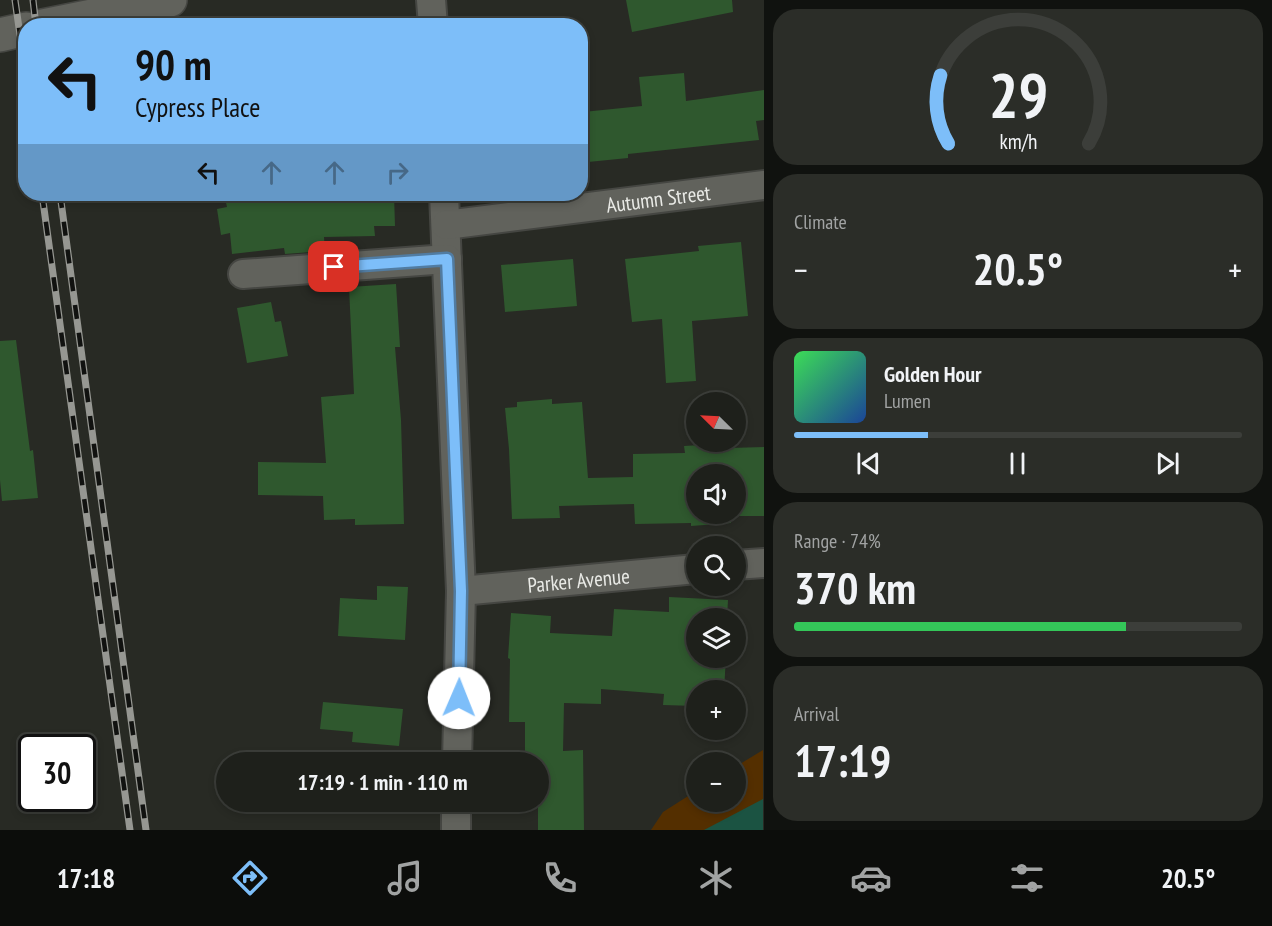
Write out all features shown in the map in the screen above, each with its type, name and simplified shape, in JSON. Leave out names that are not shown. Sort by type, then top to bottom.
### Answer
[{"type":"main road","points":[[82,18],[170,0]]},
{"type":"main road","points":[[0,35],[18,31]]},
{"type":"street","points":[[431,0],[432,18]]},
{"type":"street","name":"Autumn Street","points":[[446,225],[764,185]]},
{"type":"street","points":[[444,201],[461,591],[457,752]]},
{"type":"street","points":[[243,273],[447,259]]},
{"type":"street","points":[[746,565],[764,563]]},
{"type":"street","name":"Parker Avenue","points":[[461,591],[686,570]]},
{"type":"street","points":[[456,812],[456,830]]},
{"type":"shaded area","points":[[763,750],[763,830],[651,830],[663,812],[686,797],[686,812],[746,812],[746,760]]},
{"type":"shaded area","points":[[763,799],[763,830],[704,830],[738,812],[746,812],[746,808]]},
{"type":"building","points":[[626,0],[732,0],[733,12],[632,32]]},
{"type":"building","points":[[684,73],[686,101],[764,90],[764,120],[756,121],[759,140],[628,154],[628,158],[588,162],[588,111],[642,106],[639,77]]},
{"type":"building","points":[[226,201],[394,201],[395,226],[374,226],[375,236],[324,237],[325,251],[285,254],[284,248],[232,254],[230,233],[221,235],[217,209],[227,207]]},
{"type":"building","points":[[741,242],[748,316],[692,321],[696,381],[666,383],[662,319],[632,322],[625,259],[699,251],[698,246]]},
{"type":"building","points":[[573,259],[577,306],[505,312],[501,265]]},
{"type":"building","points":[[396,284],[400,347],[395,347],[401,420],[404,524],[355,525],[355,519],[324,520],[323,496],[258,495],[258,462],[326,463],[321,397],[354,394],[349,287]]},
{"type":"building","points":[[271,302],[275,322],[281,321],[288,356],[247,363],[237,308]]},
{"type":"building","points":[[16,340],[38,498],[2,501],[0,341]]},
{"type":"building","points":[[552,399],[552,404],[582,402],[588,478],[633,477],[633,454],[685,453],[684,446],[686,446],[686,452],[746,452],[746,448],[764,447],[764,516],[746,516],[746,464],[686,464],[686,523],[635,524],[634,504],[559,506],[560,518],[512,519],[505,408],[517,407],[517,402]]},
{"type":"building","points":[[691,524],[718,524],[691,526]]},
{"type":"building","points":[[377,586],[408,587],[405,640],[338,636],[340,598],[377,600]]},
{"type":"building","points":[[669,597],[728,600],[728,608],[686,608],[686,668],[725,668],[725,680],[686,680],[686,706],[663,705],[664,694],[601,689],[601,704],[564,703],[563,751],[583,750],[584,830],[538,830],[538,812],[549,812],[549,752],[525,752],[525,722],[509,722],[510,659],[508,658],[511,613],[551,616],[550,633],[612,636],[614,609],[669,612]]},
{"type":"building","points":[[323,702],[403,709],[399,746],[352,742],[353,732],[320,729]]},
{"type":"railway","points":[[15,0],[18,21]]},
{"type":"railway","points":[[33,0],[35,18]]},
{"type":"railway","points":[[43,201],[130,830]]},
{"type":"railway","points":[[61,201],[146,830]]},
{"type":"route","points":[[334,267],[447,259],[461,591],[459,698]]}]
